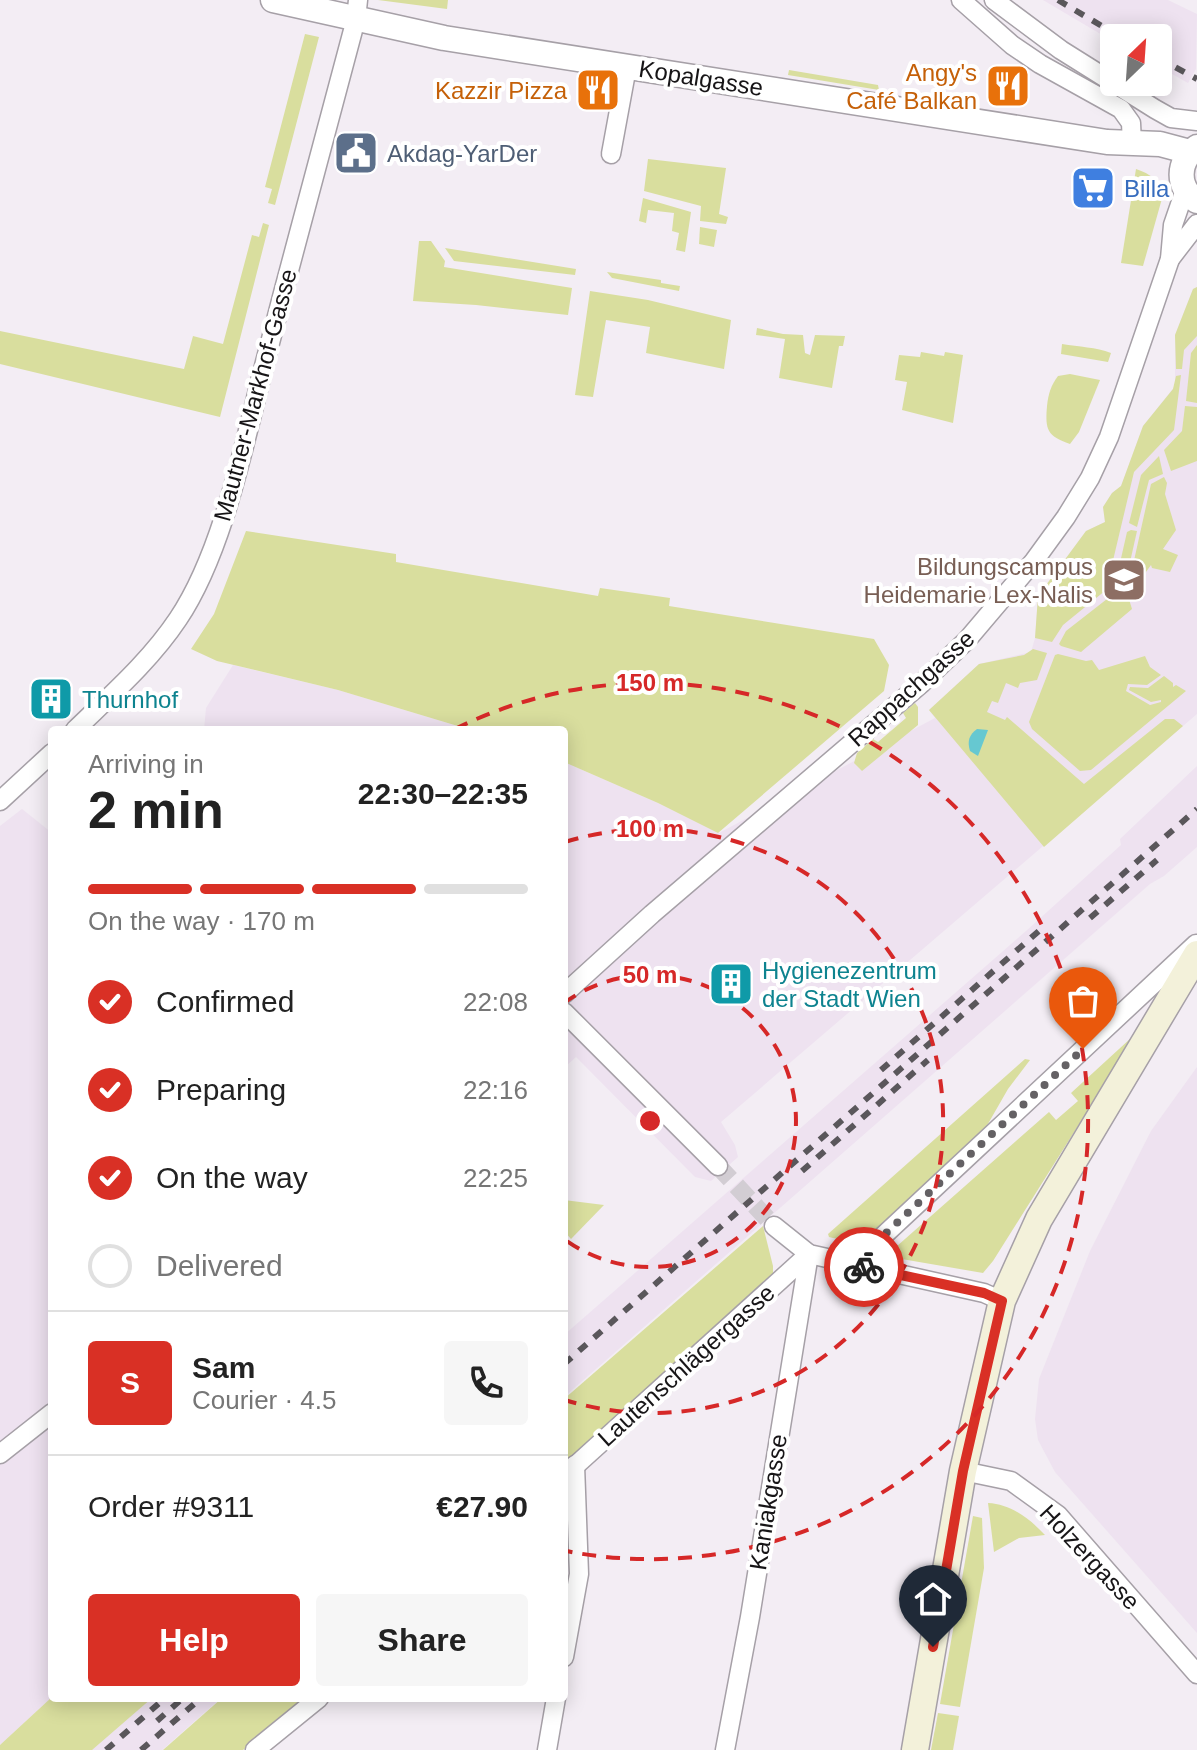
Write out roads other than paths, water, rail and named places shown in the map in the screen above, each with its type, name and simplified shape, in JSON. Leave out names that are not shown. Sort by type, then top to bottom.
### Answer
[{"type":"main road","points":[[915,1750],[963,1471],[1002,1301],[1039,1219],[1197,954]]},
{"type":"street","name":"Kopalgasse","points":[[273,0],[357,9],[444,38],[1132,144],[1153,158],[1190,172]]},
{"type":"street","points":[[961,0],[1012,45],[1121,109],[1131,123],[1132,144]]},
{"type":"street","points":[[994,0],[1061,50],[1155,109],[1171,118],[1197,121]]},
{"type":"street","name":"Mautner-Markhof-Gasse","points":[[79,726],[157,647],[179,618],[204,569],[233,480],[357,9]]},
{"type":"street","points":[[611,154],[627,67]]},
{"type":"street","name":"Rappachgasse","points":[[568,990],[652,914],[922,683],[967,640],[1008,594],[1066,517],[1096,464],[1131,377],[1170,259],[1173,225],[1190,172]]},
{"type":"street","name":"Rappachgasse","points":[[1170,259],[1197,224]]},
{"type":"street","points":[[0,801],[48,757]]},
{"type":"street","points":[[853,1264],[1197,943]]},
{"type":"street","points":[[568,1016],[718,1166]]},
{"type":"street","points":[[774,1226],[809,1254],[984,1293],[1002,1301]]},
{"type":"street","name":"Lautenschlägergasse","points":[[570,1470],[809,1254]]},
{"type":"street","name":"Kaniakgasse","points":[[725,1750],[750,1617],[809,1254]]},
{"type":"street","points":[[0,1454],[48,1416]]},
{"type":"street","points":[[568,1635],[579,1574],[570,1470]]},
{"type":"street","name":"Holzergasse","points":[[963,1471],[1011,1481],[1058,1515],[1197,1674]]},
{"type":"street","points":[[255,1750],[314,1702]]},
{"type":"street","points":[[547,1750],[555,1702]]},
{"type":"water","points":[[977,729],[988,730],[978,756],[970,751],[969,744],[970,736]]},
{"type":"tunnel","points":[[718,1166],[774,1226]]},
{"type":"railway","points":[[1058,0],[1100,25]]},
{"type":"railway","points":[[1172,66],[1197,79]]},
{"type":"railway","points":[[568,1360],[1197,809]]},
{"type":"railway","points":[[1090,918],[1157,860]]},
{"type":"railway","points":[[881,1070],[1040,930]]},
{"type":"railway","points":[[802,1171],[928,1060]]},
{"type":"railway","points":[[106,1750],[160,1702]]},
{"type":"railway","points":[[157,1721],[178,1702]]},
{"type":"railway","points":[[141,1750],[196,1702]]},
{"type":"place","name":"Angy's Café Balkan","points":[[1008,86]]},
{"type":"place","name":"Kazzir Pizza","points":[[598,90]]},
{"type":"place","name":"Akdag-YarDer","points":[[356,153]]},
{"type":"place","name":"Billa","points":[[1093,188]]},
{"type":"place","name":"Bildungscampus Heidemarie Lex-Nalis","points":[[1124,580]]},
{"type":"place","name":"Thurnhof","points":[[51,699]]},
{"type":"place","name":"Hygienezentrum der Stadt Wien","points":[[731,984]]}]
